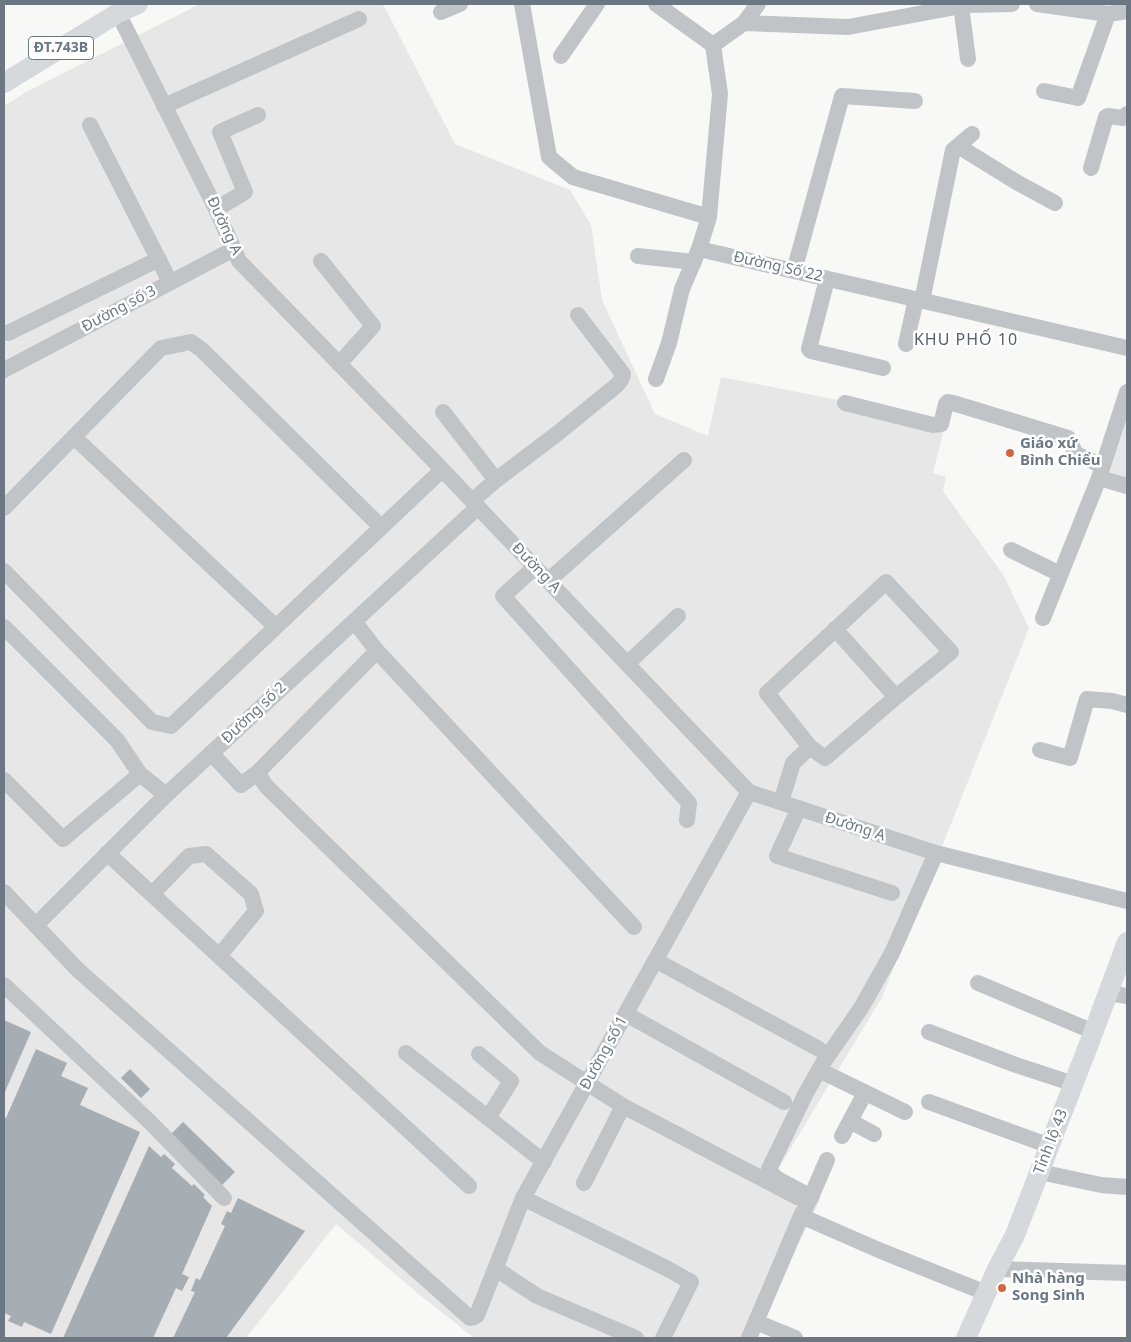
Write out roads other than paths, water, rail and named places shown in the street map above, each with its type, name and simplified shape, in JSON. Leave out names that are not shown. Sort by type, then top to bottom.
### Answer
[{"type":"main road","points":[[118,13],[138,4]]},
{"type":"main road","name":"ĐT.743B","points":[[4,83],[118,13]]},
{"type":"main road","name":"Tỉnh lộ 43","points":[[966,1338],[997,1269],[1015,1235],[1094,1032],[1118,994],[1127,942]]},
{"type":"street","points":[[441,12],[460,4]]},
{"type":"street","points":[[522,4],[550,157],[573,177],[709,216]]},
{"type":"street","points":[[560,56],[597,4]]},
{"type":"street","points":[[656,4],[713,45],[720,94],[709,216],[696,256],[682,289],[669,343],[656,379]]},
{"type":"street","points":[[713,45],[744,23],[758,4]]},
{"type":"street","points":[[744,23],[848,27],[961,6],[1012,4]]},
{"type":"street","points":[[1037,4],[1087,8],[1108,14],[1127,11]]},
{"type":"street","points":[[961,6],[968,59]]},
{"type":"street","name":"Đường A","points":[[118,13],[216,209],[239,261],[548,580],[749,792],[936,853],[1127,901]]},
{"type":"street","points":[[1044,90],[1078,98],[1108,14]]},
{"type":"street","points":[[164,106],[359,20]]},
{"type":"street","points":[[794,271],[842,96],[915,101]]},
{"type":"street","points":[[1091,168],[1106,117],[1123,118],[1127,114]]},
{"type":"street","points":[[216,209],[244,192],[220,132],[258,116]]},
{"type":"street","points":[[90,125],[170,282]]},
{"type":"street","points":[[906,344],[919,300],[953,150],[972,134]]},
{"type":"street","points":[[958,146],[1018,183],[1055,203]]},
{"type":"street","name":"Đường số 3","points":[[4,370],[234,248]]},
{"type":"street","name":"Đường Số 22","points":[[638,256],[696,256],[794,271],[1127,348]]},
{"type":"street","points":[[8,332],[159,259]]},
{"type":"street","points":[[321,261],[373,326],[339,364]]},
{"type":"street","points":[[827,279],[809,349],[883,368]]},
{"type":"street","name":"Đường số 2","points":[[36,925],[166,795],[354,621],[475,504],[496,480],[558,433],[622,380],[623,374],[578,315]]},
{"type":"street","points":[[4,508],[161,348],[191,342],[202,350],[381,527]]},
{"type":"street","points":[[1042,618],[1101,472],[1127,392]]},
{"type":"street","points":[[845,403],[934,425],[941,424],[946,404],[948,402],[953,403],[1068,438],[1076,454],[1101,472],[1127,486]]},
{"type":"street","points":[[443,412],[496,480]]},
{"type":"street","points":[[74,437],[276,627]]},
{"type":"street","points":[[548,580],[684,460]]},
{"type":"street","points":[[4,571],[152,722],[171,726],[442,470]]},
{"type":"street","points":[[1011,550],[1060,574]]},
{"type":"street","points":[[535,567],[502,596],[689,803],[686,820]]},
{"type":"street","points":[[886,582],[951,652],[825,758],[810,747],[767,693],[835,630],[886,582]]},
{"type":"street","points":[[627,664],[678,616]]},
{"type":"street","points":[[354,621],[377,651],[634,926]]},
{"type":"street","points":[[4,627],[117,740],[140,774],[166,795]]},
{"type":"street","points":[[835,630],[896,697]]},
{"type":"street","points":[[211,753],[241,785],[256,773],[377,651]]},
{"type":"street","points":[[1040,750],[1070,758],[1087,699],[1112,701],[1127,705]]},
{"type":"street","points":[[781,802],[794,763],[810,747]]},
{"type":"street","points":[[256,773],[267,787],[540,1053],[623,1106],[804,1197]]},
{"type":"street","points":[[4,780],[63,838],[140,774]]},
{"type":"street","name":"Đường số 1","points":[[36,925],[78,970],[470,1318],[477,1315],[523,1198],[749,792]]},
{"type":"street","points":[[798,808],[777,856],[892,893]]},
{"type":"street","points":[[107,853],[469,1186]]},
{"type":"street","points":[[804,1197],[776,1178],[769,1169],[819,1070],[861,1008],[892,952],[936,853]]},
{"type":"street","points":[[152,894],[190,856],[206,854],[251,894],[256,911],[218,956]]},
{"type":"street","points":[[4,892],[36,925]]},
{"type":"street","points":[[655,960],[819,1050]]},
{"type":"street","points":[[978,983],[1094,1032]]},
{"type":"street","points":[[4,985],[150,1122],[224,1198]]},
{"type":"street","points":[[626,1014],[784,1102]]},
{"type":"street","points":[[929,1032],[1074,1084]]},
{"type":"street","points":[[406,1053],[544,1162]]},
{"type":"street","points":[[479,1054],[511,1081],[488,1118]]},
{"type":"street","points":[[819,1070],[905,1112]]},
{"type":"street","points":[[865,1093],[846,1128],[874,1134]]},
{"type":"street","points":[[929,1102],[1050,1146]]},
{"type":"street","points":[[584,1183],[623,1106]]},
{"type":"street","points":[[749,1338],[801,1216],[804,1197],[827,1160]]},
{"type":"street","points":[[1040,1172],[1101,1186],[1127,1187]]},
{"type":"street","points":[[523,1198],[666,1268],[690,1282],[663,1338]]},
{"type":"street","points":[[801,1216],[881,1252],[986,1294]]},
{"type":"street","points":[[496,1268],[537,1296],[636,1338]]},
{"type":"street","points":[[997,1269],[1127,1273]]},
{"type":"street","points":[[756,1322],[795,1338]]},
{"type":"place","name":"Giáo xứ Bình Chiểu","points":[[1010,453]]},
{"type":"place","name":"Nhà hàng Song Sinh","points":[[1002,1288]]},
{"type":"district","name":"KHU PHỐ 10","points":[[966,340]]}]
